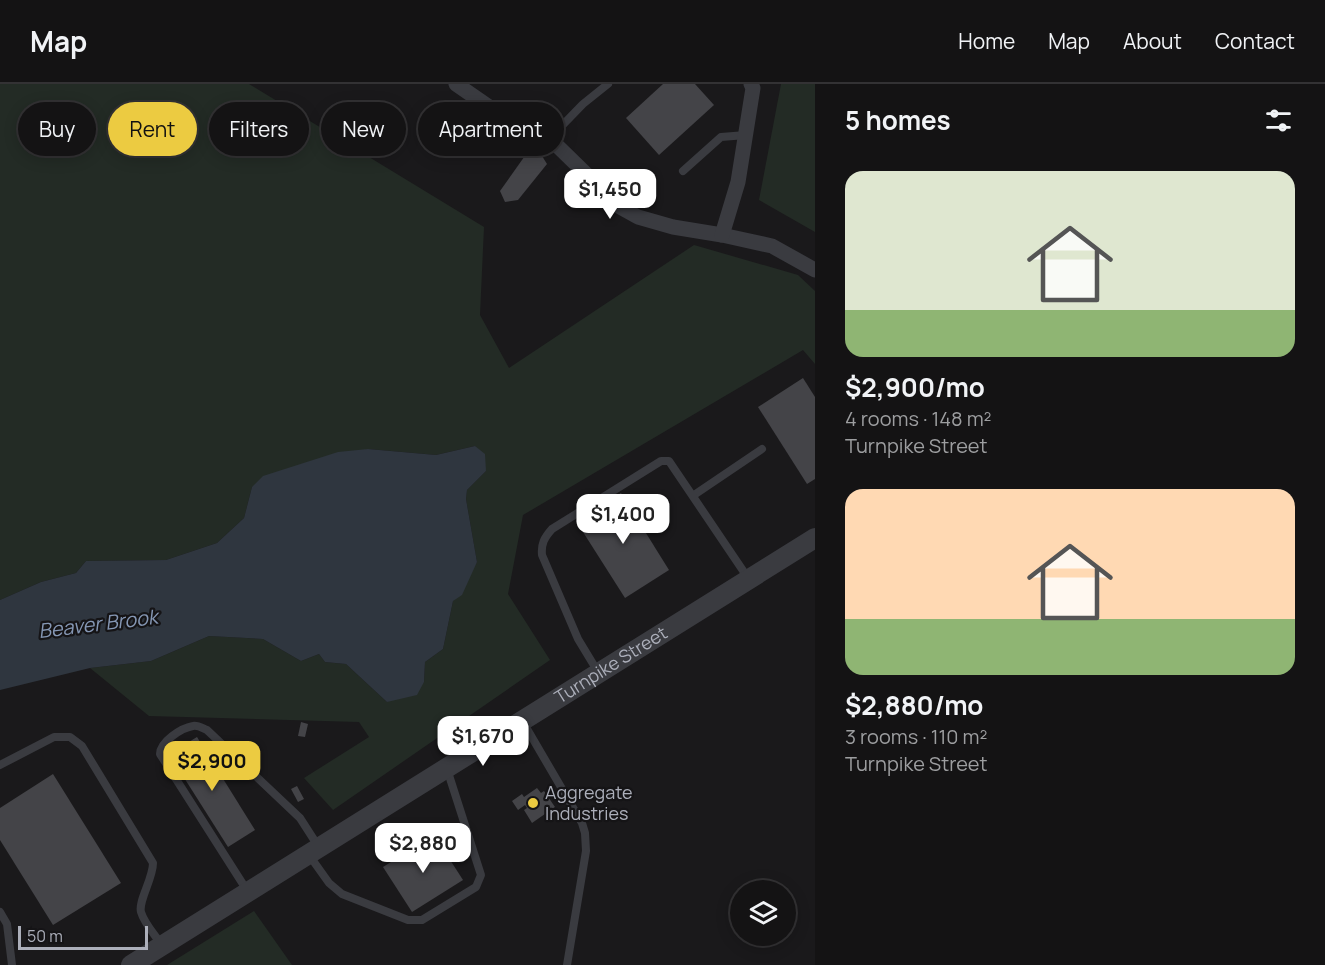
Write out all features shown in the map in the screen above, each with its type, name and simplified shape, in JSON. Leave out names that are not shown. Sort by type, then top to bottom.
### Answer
[{"type":"street","points":[[456,84],[482,102]]},
{"type":"street","points":[[722,235],[738,182],[753,88],[751,84]]},
{"type":"street","points":[[564,152],[620,207],[638,217],[673,227],[772,246],[815,270]]},
{"type":"street","name":"Turnpike Street","points":[[131,965],[815,538]]},
{"type":"lane","points":[[564,124],[583,104],[608,84]]},
{"type":"lane","points":[[682,171],[721,137],[746,135]]},
{"type":"lane","points":[[694,495],[762,449]]},
{"type":"lane","points":[[598,673],[578,639],[542,555],[541,547],[544,538],[552,529],[661,460],[669,460],[675,466],[749,579]]},
{"type":"lane","points":[[522,721],[582,823],[585,833],[586,851],[567,965]]},
{"type":"lane","points":[[248,892],[160,754],[160,747],[164,741],[191,726],[200,726],[207,730],[300,819],[329,883],[342,894],[408,920],[422,920],[476,887],[481,875],[446,768]]},
{"type":"lane","points":[[0,765],[54,737],[70,737],[82,746],[153,862],[153,873],[140,908],[141,915],[162,946]]},
{"type":"lane","points":[[0,912],[7,924],[12,965]]},
{"type":"shaded area","points":[[0,84],[249,84],[279,102],[209,102],[209,156],[309,156],[309,121],[321,128],[321,156],[367,156],[484,227],[480,315],[509,368],[694,245],[798,275],[815,291],[815,364],[803,350],[523,515],[508,594],[550,660],[333,810],[304,778],[369,737],[359,722],[149,716],[90,668],[151,661],[209,636],[263,639],[301,661],[319,654],[325,662],[346,664],[387,702],[424,682],[425,662],[443,649],[453,601],[477,562],[466,499],[467,490],[486,471],[475,446],[436,455],[368,449],[252,487],[244,518],[217,543],[166,560],[86,561],[76,573],[41,582],[0,600]]},
{"type":"shaded area","points":[[781,84],[815,84],[815,232],[759,200]]},
{"type":"shaded area","points":[[254,911],[292,965],[167,965]]},
{"type":"water","name":"Beaver Brook","points":[[475,446],[485,454],[486,471],[467,490],[466,499],[477,562],[462,595],[453,601],[443,649],[425,662],[424,682],[417,695],[387,702],[346,664],[325,662],[319,654],[301,661],[263,639],[209,636],[151,661],[90,668],[0,690],[0,600],[41,582],[76,573],[86,561],[166,560],[217,543],[244,518],[252,487],[263,476],[338,452],[368,449],[436,455]]},
{"type":"building","points":[[663,84],[695,84],[714,105],[659,155],[626,118]]},
{"type":"building","points":[[525,156],[542,156],[547,164],[518,200],[505,202],[500,191]]},
{"type":"building","points":[[803,378],[815,397],[815,479],[807,484],[758,407]]},
{"type":"building","points":[[621,493],[669,570],[625,598],[576,521]]},
{"type":"building","points":[[301,722],[308,724],[305,737],[298,736]]},
{"type":"building","points":[[197,737],[255,830],[228,847],[169,754]]},
{"type":"building","points":[[53,774],[121,883],[53,925],[0,840],[0,808]]},
{"type":"building","points":[[297,786],[304,799],[298,802],[291,789]]},
{"type":"building","name":"Aggregate Industries","points":[[537,788],[541,793],[544,791],[555,807],[532,823],[524,810],[527,808],[525,805],[518,810],[512,801],[522,794],[524,797]]},
{"type":"building","points":[[434,835],[463,880],[412,912],[383,867]]},
{"type":"place","name":"Aggregate Industries","points":[[533,803]]}]
